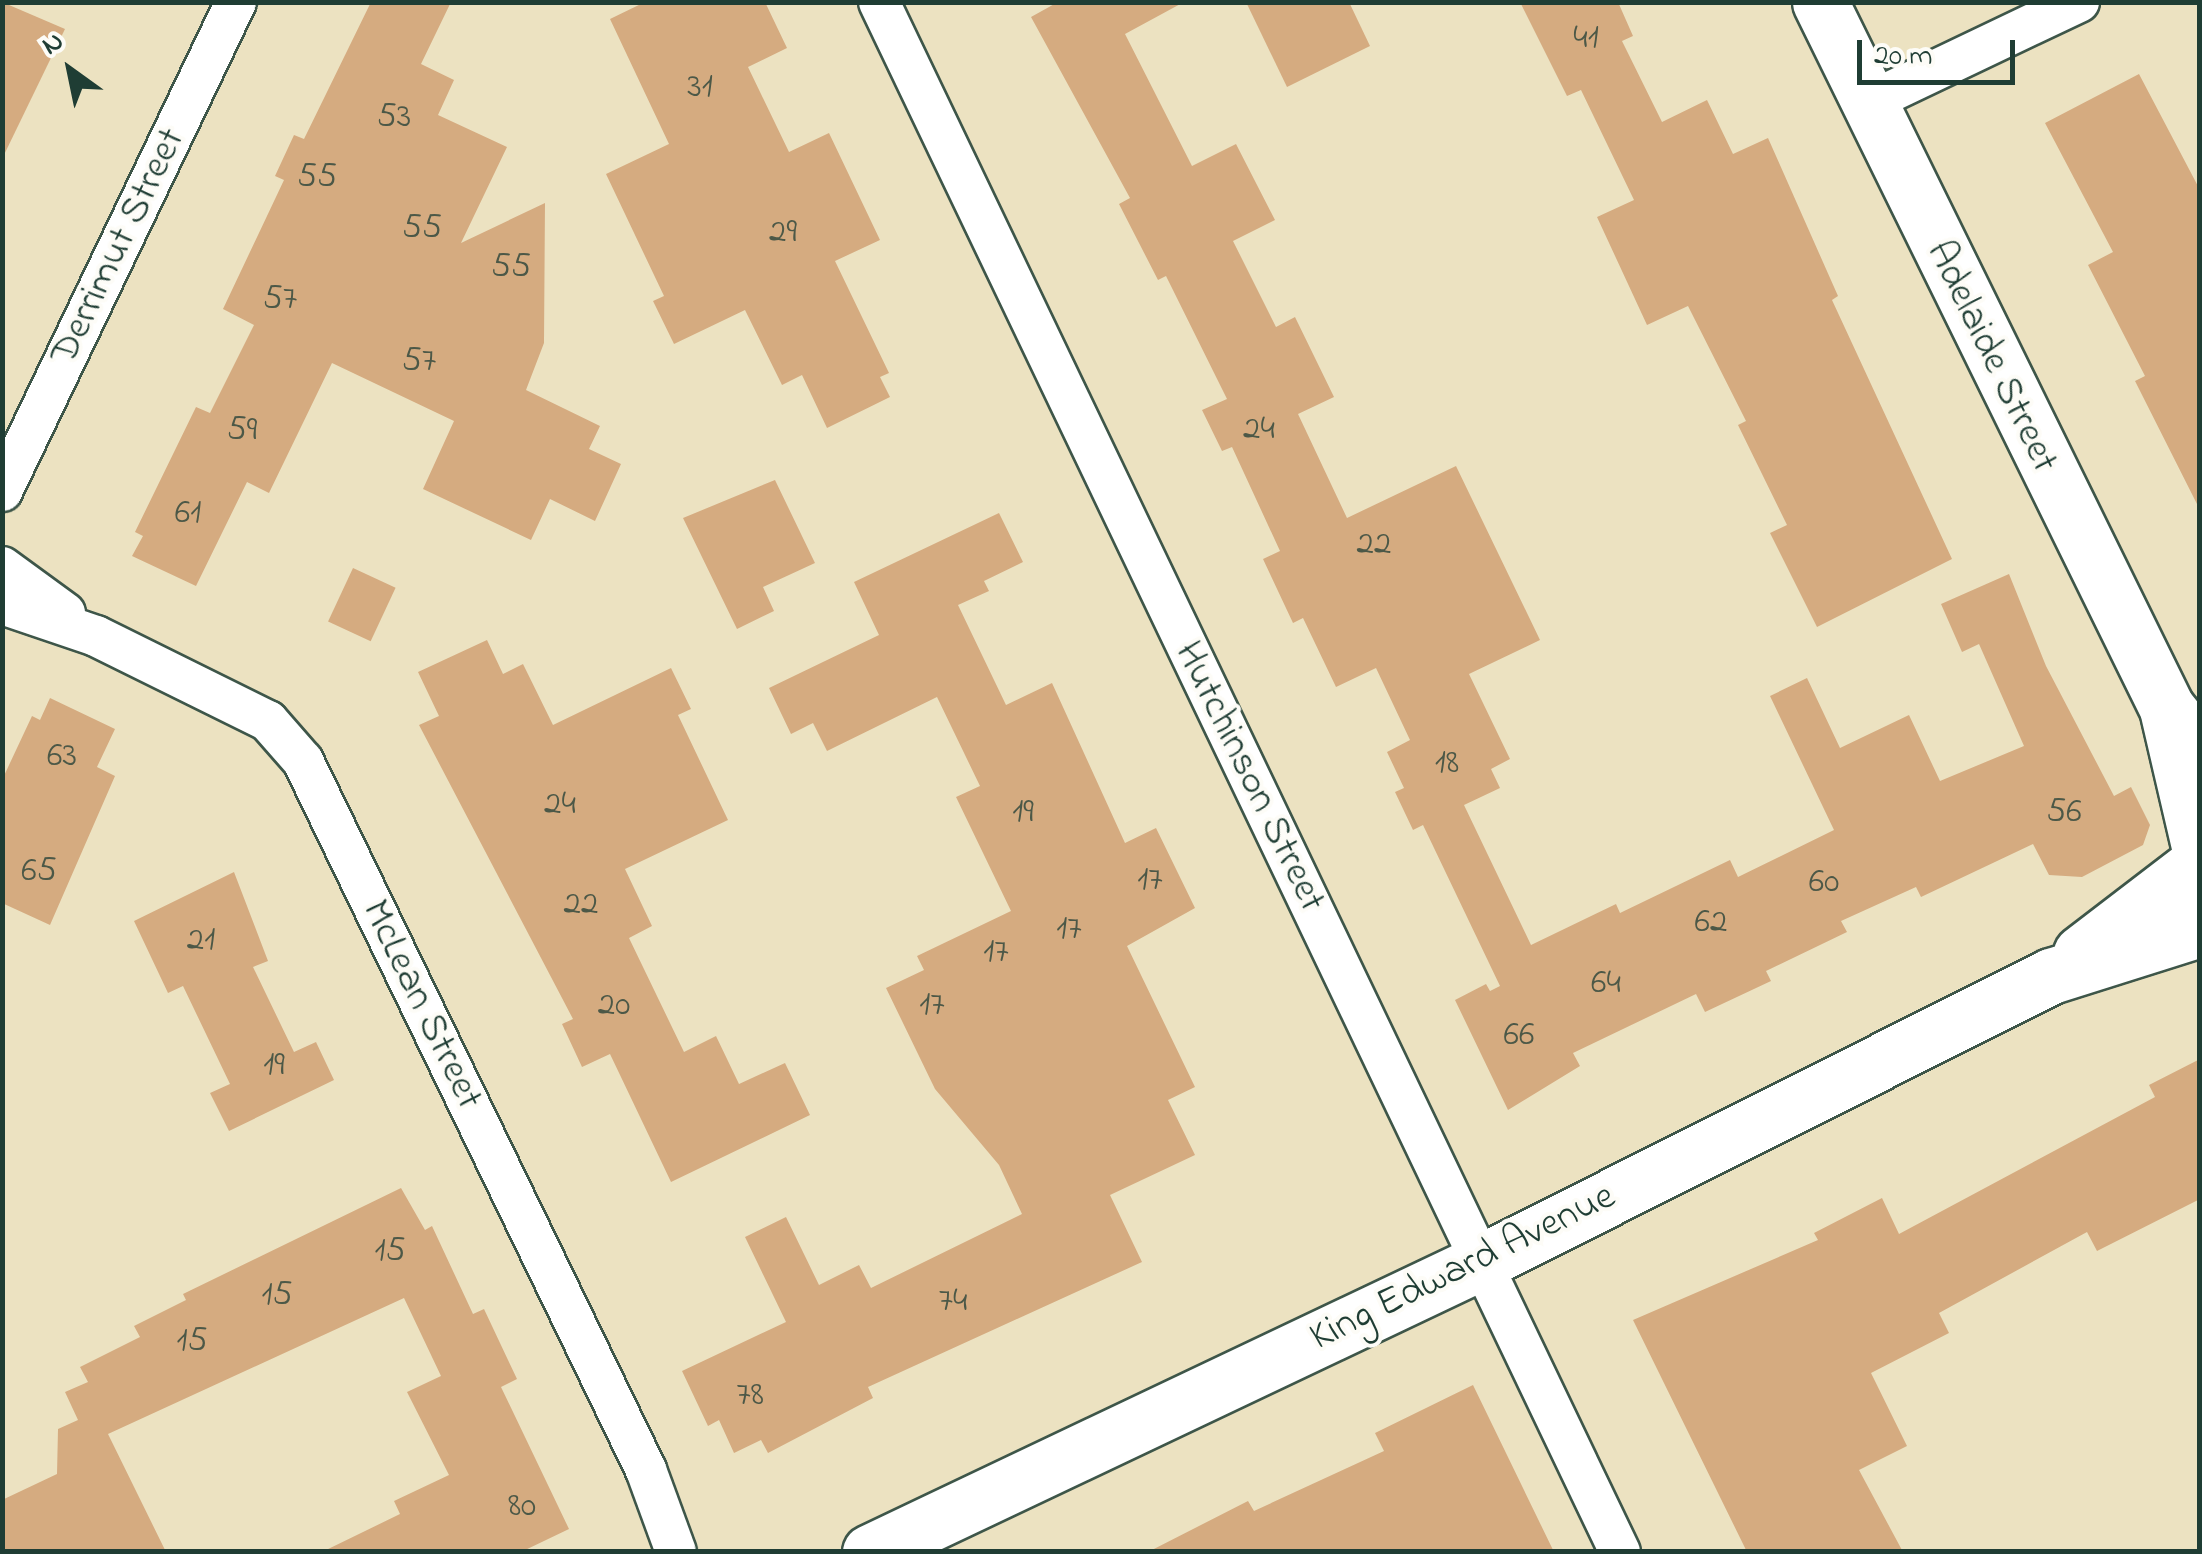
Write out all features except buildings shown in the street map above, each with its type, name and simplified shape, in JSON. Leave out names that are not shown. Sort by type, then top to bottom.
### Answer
[{"type":"street","name":"Derrimut Street","points":[[2,491],[236,2]]},
{"type":"street","name":"Hutchinson Street","points":[[879,2],[1620,1552]]},
{"type":"street","name":"Adelaide Street","points":[[1820,2],[2183,729],[2197,877]]},
{"type":"street","points":[[1868,103],[2079,2]]},
{"type":"street","name":"McLean Street","points":[[2,567],[96,636]]},
{"type":"street","name":"McLean Street","points":[[2,604],[96,636],[268,721],[303,761],[646,1470],[676,1552]]},
{"type":"street","name":"King Edward Avenue","points":[[870,1552],[1481,1262],[2051,976],[2197,877]]},
{"type":"street","name":"King Edward Avenue","points":[[2051,976],[2200,929]]},
{"type":"street","name":"McLean Street","points":[[646,1470],[697,1552]]}]
